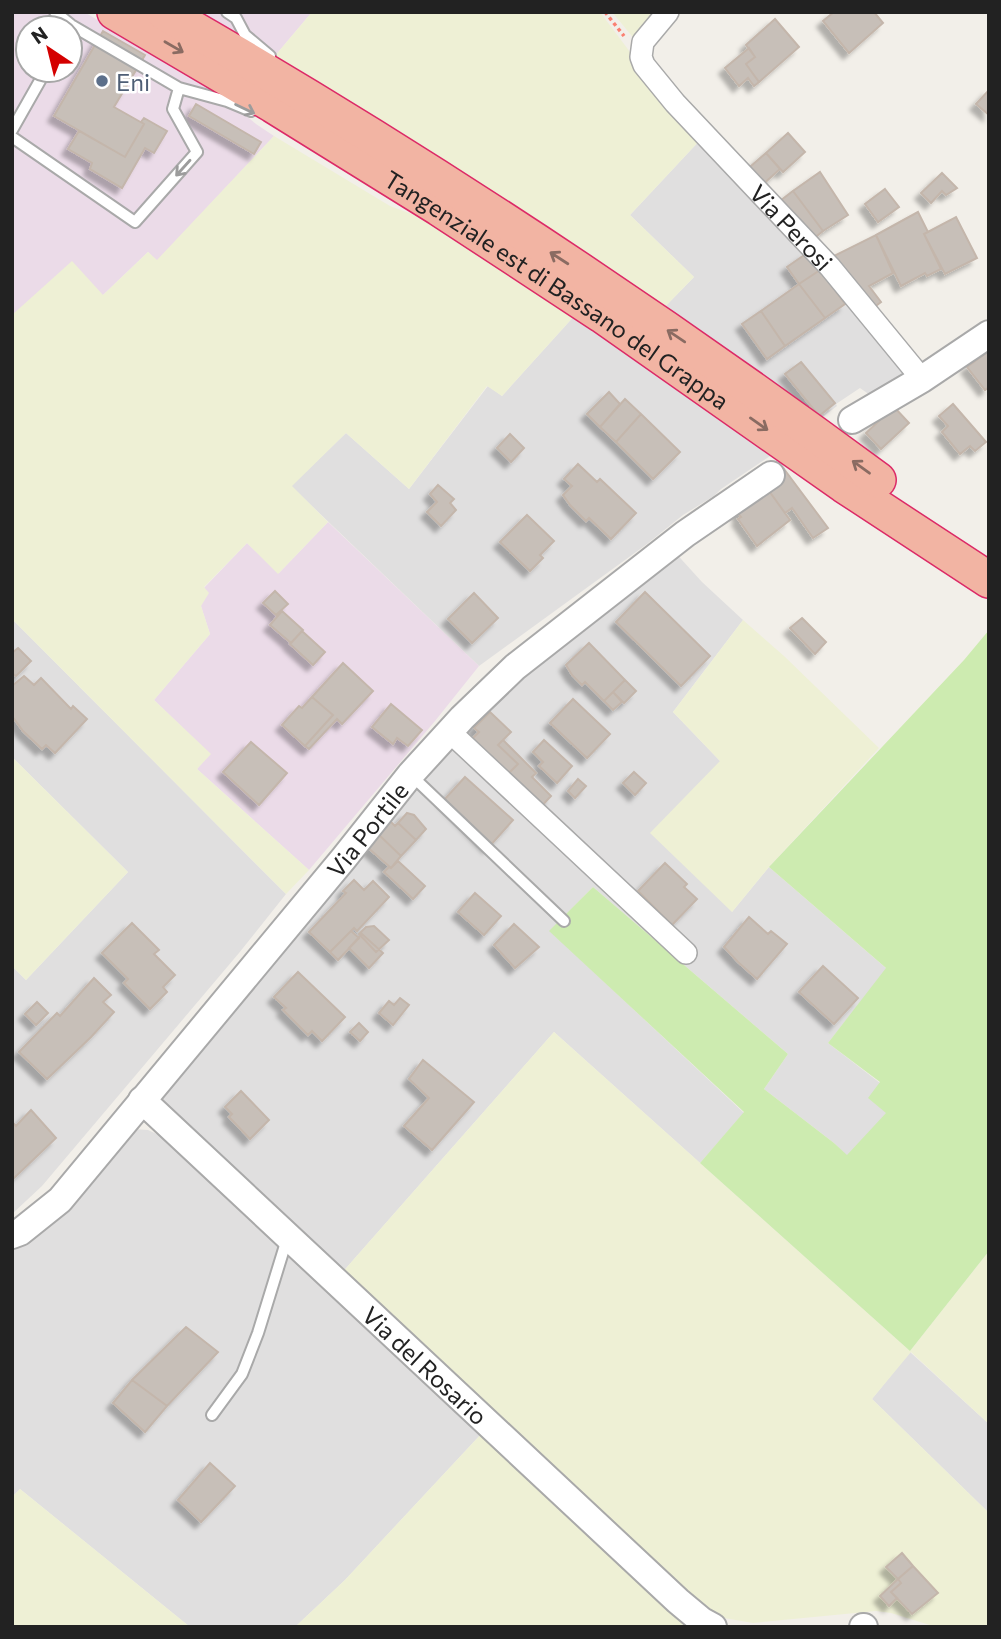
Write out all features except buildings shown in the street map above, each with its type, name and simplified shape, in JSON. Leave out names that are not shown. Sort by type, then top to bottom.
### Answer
[{"type":"highway","name":"Tangenziale est di Bassano del Grappa","points":[[115,12],[439,208],[602,315],[844,485],[989,580]]},
{"type":"highway","name":"Tangenziale est di Bassano del Grappa","points":[[164,12],[415,164],[616,295],[747,385],[928,517],[989,573]]},
{"type":"street","name":"Via Perosi","points":[[668,12],[643,43],[641,57],[645,65],[674,103],[830,267],[922,379]]},
{"type":"street","points":[[852,421],[989,334]]},
{"type":"street","name":"Via Portile","points":[[12,1235],[20,1232],[60,1200],[410,775],[450,732],[515,667],[685,534],[771,475]]},
{"type":"street","points":[[450,732],[686,953]]},
{"type":"street","name":"Via del Rosario","points":[[142,1100],[678,1601],[713,1627]]},
{"type":"lane","points":[[227,12],[236,18],[245,35],[279,64]]},
{"type":"lane","points":[[84,35],[179,88],[227,101],[262,117]]},
{"type":"lane","points":[[12,130],[38,84]]},
{"type":"lane","points":[[12,136],[135,222],[197,152],[173,109],[179,88]]},
{"type":"lane","points":[[336,101],[359,116],[415,164]]},
{"type":"lane","points":[[404,198],[439,208]]},
{"type":"lane","points":[[410,775],[564,921]]},
{"type":"lane","points":[[212,1415],[243,1374],[288,1236]]},
{"type":"shaded area","points":[[12,12],[84,12],[208,84],[274,136],[157,261],[148,252],[103,295],[12,315]]},
{"type":"shaded area","points":[[181,12],[312,12],[274,57]]},
{"type":"shaded area","points":[[702,138],[809,250],[906,374],[870,395],[860,388],[820,419],[657,315],[694,277],[630,215]]},
{"type":"shaded area","points":[[576,314],[776,452],[683,515],[479,666],[291,486],[346,433],[409,489],[488,386],[502,396]]},
{"type":"shaded area","points":[[328,522],[479,666],[309,870],[197,769],[210,754],[154,700],[210,634],[201,606],[204,588],[247,543],[279,573]]},
{"type":"shaded area","points":[[672,549],[702,582],[743,620],[673,712],[720,761],[732,912],[769,867],[887,969],[828,1043],[880,1083],[887,1113],[847,1156],[764,1089],[788,1054],[593,887],[550,931],[744,1113],[700,1163],[554,1032],[340,1275],[156,1102],[441,742]]},
{"type":"shaded area","points":[[12,619],[286,894],[42,1186],[12,1214],[12,966],[26,980],[128,872],[12,757]]},
{"type":"shaded area","points":[[133,1129],[148,1130],[163,1137],[483,1432],[345,1580],[295,1627],[190,1627],[20,1489],[12,1497],[12,1239]]},
{"type":"shaded area","points":[[910,1352],[989,1424],[989,1513],[872,1399]]},
{"type":"green space","points":[[312,12],[600,12],[660,92],[702,138],[630,215],[694,277],[657,315],[274,57]]},
{"type":"green space","points":[[612,12],[658,12],[636,41]]},
{"type":"green space","points":[[274,136],[390,206],[420,217],[576,314],[502,396],[487,386],[409,489],[346,433],[292,486],[328,522],[278,574],[247,543],[204,587],[209,593],[201,606],[210,634],[154,700],[211,754],[197,769],[309,870],[286,894],[12,619],[12,315],[72,261],[103,295],[148,252],[157,260]]},
{"type":"green space","points":[[743,620],[879,748],[769,867],[732,912],[650,833],[720,761],[673,712]]},
{"type":"green space","points":[[989,630],[989,1251],[910,1351],[700,1163],[744,1112],[549,931],[593,887],[788,1054],[764,1089],[847,1155],[886,1113],[868,1098],[880,1082],[828,1043],[886,968],[769,867]]},
{"type":"green space","points":[[12,757],[128,872],[26,980],[12,966]]},
{"type":"green space","points":[[554,1032],[910,1351],[989,1251],[989,1424],[911,1352],[872,1399],[989,1513],[989,1627],[936,1627],[876,1611],[753,1623],[703,1612],[340,1275]]},
{"type":"green space","points":[[483,1432],[690,1627],[295,1627],[345,1580]]},
{"type":"green space","points":[[20,1489],[190,1627],[12,1627],[12,1497]]},
{"type":"place","name":"Eni","points":[[102,81]]}]
